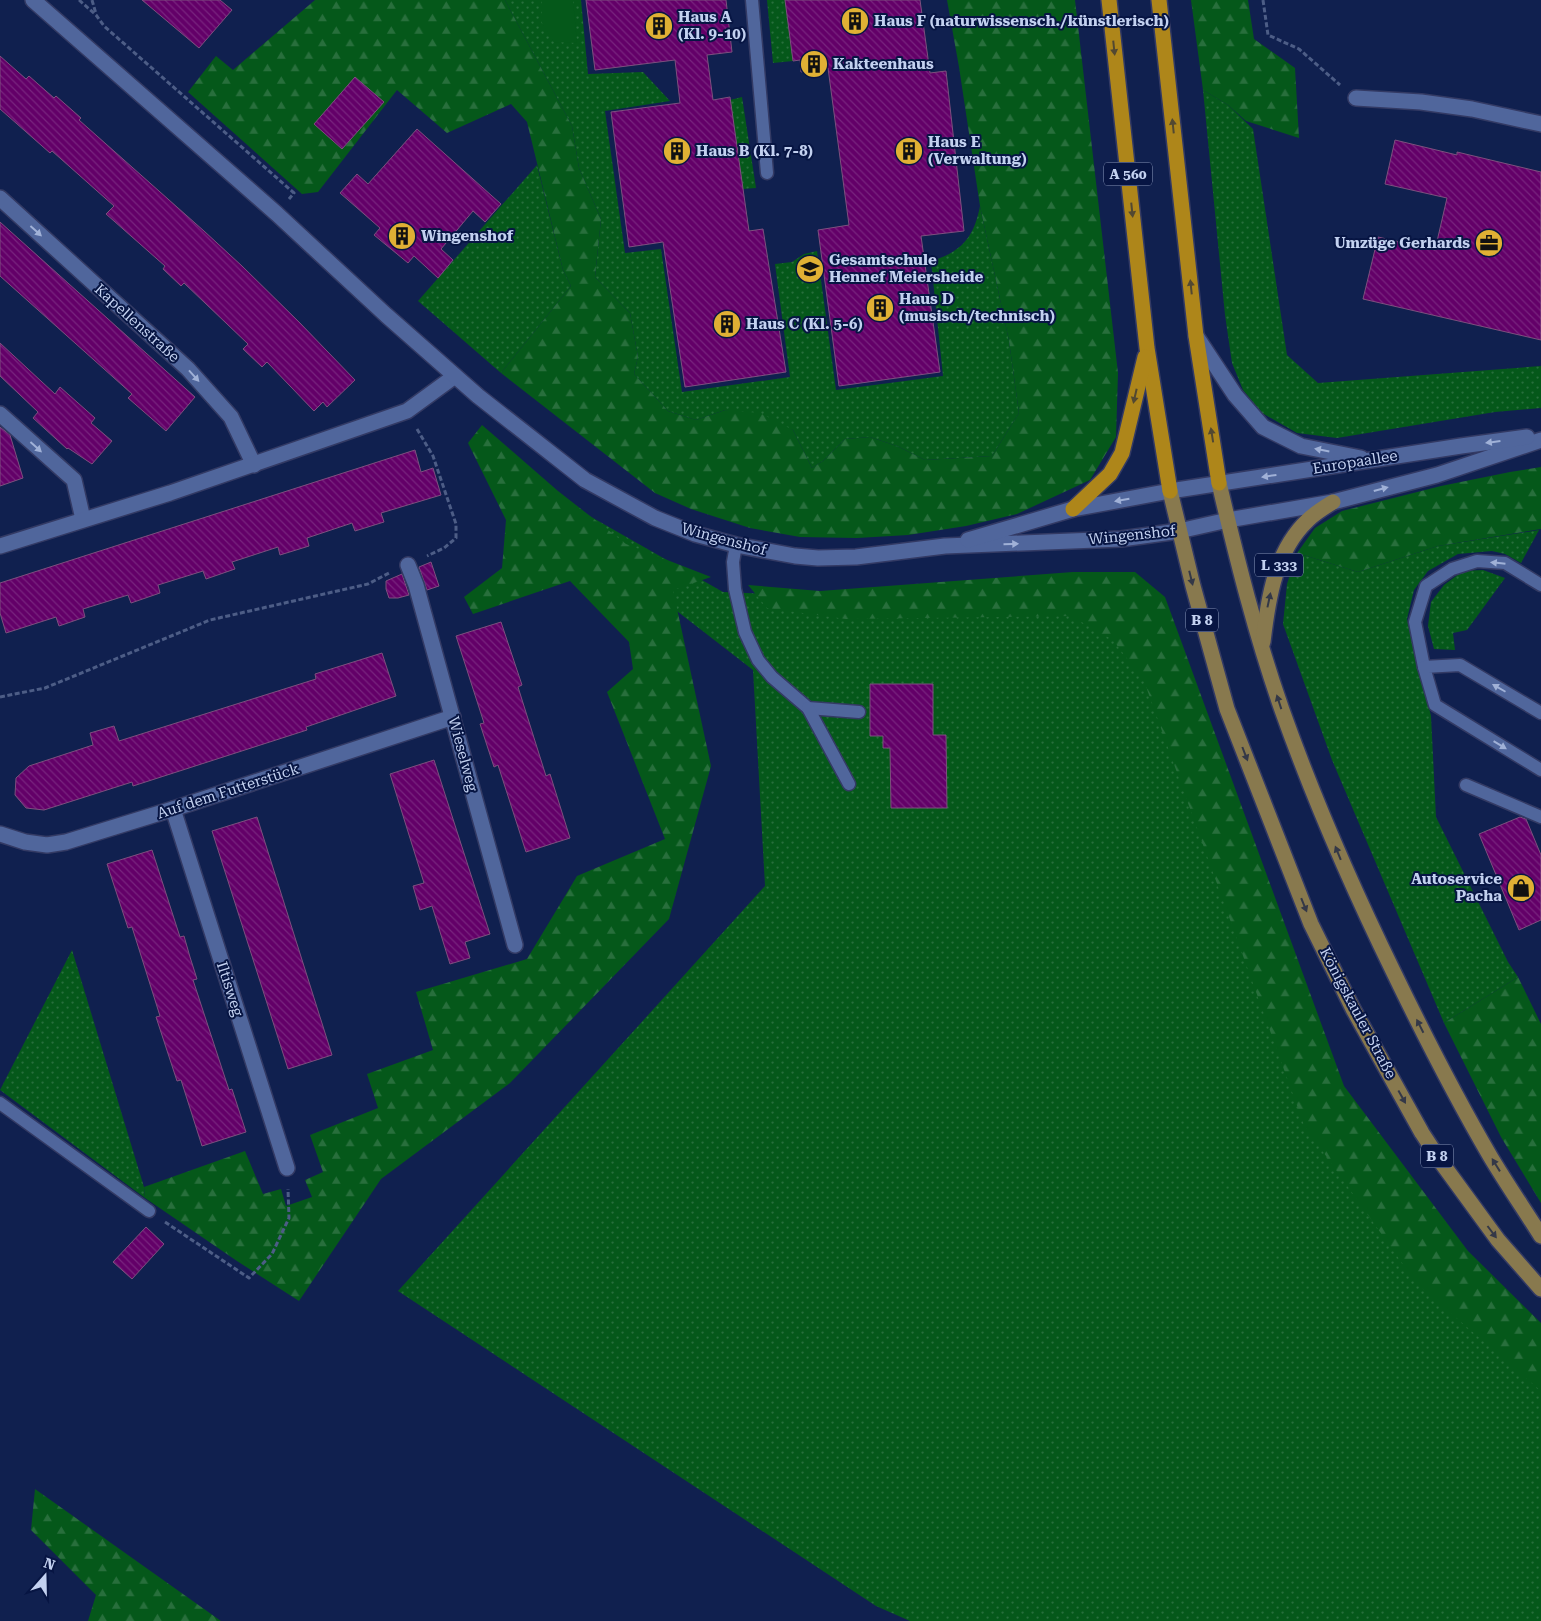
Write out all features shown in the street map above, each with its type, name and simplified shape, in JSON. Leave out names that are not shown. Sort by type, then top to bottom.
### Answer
[{"type":"highway","name":"A 560","points":[[1109,0],[1147,348],[1170,491]]},
{"type":"highway","points":[[1159,0],[1196,336],[1219,483]]},
{"type":"highway","points":[[1073,509],[1110,474],[1122,453],[1147,348]]},
{"type":"main road","name":"Wingenshof","points":[[38,2],[277,214],[478,396],[585,480],[655,518],[695,534],[736,546],[818,558],[856,557],[945,546],[1121,539],[1178,531],[1228,520]]},
{"type":"main road","points":[[1356,98],[1421,102],[1472,109],[1541,124]]},
{"type":"main road","name":"Kapellenstraße","points":[[0,198],[188,369],[231,417],[254,465]]},
{"type":"main road","points":[[1196,336],[1235,395],[1263,427],[1301,446],[1369,460]]},
{"type":"main road","points":[[0,546],[170,493],[408,411],[455,376]]},
{"type":"main road","points":[[0,414],[74,480],[83,519]]},
{"type":"main road","name":"Europaallee","points":[[1170,491],[1541,436]]},
{"type":"main road","name":"Europaallee","points":[[1228,520],[1334,502],[1437,475],[1541,440]]},
{"type":"main road","points":[[1219,483],[1240,572],[1262,648],[1297,750],[1341,860],[1365,914],[1442,1070],[1491,1156],[1541,1236]]},
{"type":"main road","name":"Wingenshof","points":[[945,546],[1073,509],[1170,491]]},
{"type":"main road","name":"B 8","points":[[1170,491],[1178,531]]},
{"type":"main road","name":"L 333","points":[[1262,648],[1266,615],[1273,584],[1289,542],[1309,518],[1334,502]]},
{"type":"main road","name":"Königskauler Straße","points":[[1178,531],[1227,709],[1311,924],[1353,1009],[1440,1162],[1498,1240],[1541,1289]]},
{"type":"main road","name":"Wieselweg","points":[[408,565],[416,585],[515,945]]},
{"type":"main road","name":"Auf dem Futterstück","points":[[0,834],[25,842],[47,845],[66,842],[453,717]]},
{"type":"main road","name":"Iltisweg","points":[[173,809],[287,1168]]},
{"type":"lane","points":[[752,0],[767,173]]},
{"type":"lane","points":[[736,546],[733,562],[734,583],[750,646],[758,660],[772,677],[808,708],[849,784]]},
{"type":"lane","points":[[1541,585],[1505,563],[1477,561],[1452,569],[1426,586],[1415,622],[1435,706],[1541,770]]},
{"type":"lane","points":[[1424,666],[1460,665],[1541,713]]},
{"type":"lane","points":[[808,708],[860,712]]},
{"type":"lane","points":[[1466,785],[1541,817]]},
{"type":"lane","points":[[0,1103],[149,1211]]},
{"type":"path","points":[[79,0],[96,14],[104,26],[294,193],[277,214]]},
{"type":"path","points":[[92,0],[96,14]]},
{"type":"path","points":[[1263,0],[1268,35],[1299,49],[1356,98]]},
{"type":"path","points":[[0,697],[45,688],[210,620],[368,584],[444,548],[456,538],[456,524],[433,456],[408,411]]},
{"type":"path","points":[[149,1211],[249,1278],[272,1254],[289,1218],[287,1168]]},
{"type":"green space","points":[[315,0],[505,0],[572,126],[579,168],[601,219],[595,277],[630,313],[638,357],[634,374],[668,411],[696,420],[725,410],[760,413],[793,430],[812,468],[823,461],[845,439],[870,437],[897,446],[925,460],[992,456],[1019,413],[1009,341],[980,206],[947,0],[1075,0],[1118,373],[1116,437],[1090,480],[1017,514],[966,526],[908,535],[857,538],[800,537],[750,528],[691,509],[655,493],[501,373],[571,286],[563,270],[527,122],[511,104],[447,133],[397,90],[318,192],[302,194],[188,92],[216,56],[233,70]]},
{"type":"green space","points":[[505,0],[581,0],[588,74],[643,72],[670,101],[605,111],[625,253],[661,249],[682,392],[790,377],[775,264],[792,262],[804,254],[817,251],[836,390],[943,376],[931,261],[951,253],[965,242],[974,226],[980,206],[1009,341],[1019,413],[992,456],[925,460],[897,446],[870,437],[845,439],[823,461],[812,468],[793,430],[725,410],[696,420],[668,411],[634,374],[638,357],[630,313],[595,277],[601,219],[579,168],[572,126]]},
{"type":"green space","points":[[542,0],[573,0],[577,43],[554,42],[542,23]]},
{"type":"green space","points":[[767,0],[785,0],[793,61],[773,63]]},
{"type":"green space","points":[[1191,0],[1248,0],[1254,39],[1295,68],[1299,138],[1246,121],[1228,105],[1203,90]]},
{"type":"green space","points":[[1203,90],[1228,105],[1253,129],[1287,355],[1318,383],[1541,366],[1541,408],[1495,412],[1337,438],[1297,433],[1262,413],[1243,390],[1232,363],[1225,315]]},
{"type":"green space","points":[[742,97],[756,188],[743,189],[730,100]]},
{"type":"green space","points":[[537,165],[563,270],[571,286],[501,373],[418,301]]},
{"type":"green space","points":[[482,425],[558,491],[626,544],[711,577],[673,590],[711,766],[669,919],[510,1083],[381,1179],[299,1301],[145,1198],[144,1187],[245,1151],[263,1194],[281,1189],[286,1206],[312,1197],[305,1180],[323,1172],[310,1135],[378,1108],[367,1074],[433,1050],[416,992],[527,959],[577,876],[665,839],[607,692],[633,669],[629,642],[570,581],[473,614],[464,597],[502,568],[506,520],[468,443]]},
{"type":"green space","points":[[1541,467],[1541,529],[1438,546],[1358,572],[1297,553],[1315,528],[1342,511],[1441,486]]},
{"type":"green space","points":[[572,506],[723,592],[1137,609],[1374,1203],[1541,1352],[1541,1621],[910,1621],[876,1606],[398,1291],[765,886],[753,670],[567,526]]},
{"type":"green space","points":[[1539,530],[1521,563],[1505,554],[1492,551],[1458,554],[1428,571],[1414,590],[1407,619],[1431,716],[1436,817],[1508,962],[1518,977],[1444,1023],[1332,760],[1283,624],[1287,584],[1297,553],[1358,572],[1438,546]]},
{"type":"green space","points":[[1483,570],[1505,578],[1467,630],[1453,633],[1455,650],[1434,649],[1428,626],[1431,602],[1444,585],[1463,571]]},
{"type":"green space","points":[[1073,572],[1135,572],[1165,597],[1344,1086],[1468,1251],[1541,1323],[1541,1391],[1417,1284],[1304,1125],[1144,681],[1113,640],[1071,616],[846,619],[767,608],[748,585],[820,591]]},
{"type":"green space","points":[[72,950],[144,1187],[145,1198],[0,1090]]},
{"type":"green space","points":[[1518,977],[1541,1024],[1541,1203],[1501,1137],[1444,1023]]},
{"type":"green space","points":[[35,1489],[221,1621],[88,1621],[96,1595],[31,1530]]},
{"type":"building","points":[[142,0],[220,0],[232,10],[199,48]]},
{"type":"building","points":[[586,0],[726,0],[732,52],[707,55],[713,100],[730,97],[749,231],[763,229],[786,372],[685,387],[663,242],[629,247],[611,112],[680,103],[675,60],[595,70]]},
{"type":"building","points":[[785,0],[920,0],[930,73],[946,71],[964,231],[921,236],[940,372],[839,386],[818,230],[849,225],[828,68],[801,72],[800,60],[793,61]]},
{"type":"building","points":[[0,56],[26,79],[29,76],[81,118],[79,120],[242,266],[355,380],[327,407],[323,402],[314,411],[267,362],[262,367],[243,349],[248,344],[184,283],[181,286],[163,269],[165,266],[106,214],[114,206],[52,151],[50,153],[0,109]]},
{"type":"building","points":[[355,77],[384,102],[342,149],[314,124]]},
{"type":"building","points":[[417,129],[501,204],[485,222],[473,211],[441,249],[453,260],[438,278],[414,256],[408,263],[374,235],[380,228],[340,193],[357,174],[368,184]]},
{"type":"building","name":"Umzüge Gerhards","points":[[1395,140],[1457,155],[1457,152],[1541,172],[1541,340],[1363,299],[1378,237],[1435,250],[1447,198],[1385,184]]},
{"type":"building","points":[[0,222],[195,397],[166,431],[128,398],[132,394],[0,276]]},
{"type":"building","points":[[0,343],[55,394],[60,387],[95,418],[91,423],[112,441],[92,464],[67,449],[33,418],[38,412],[0,376]]},
{"type":"building","points":[[0,427],[10,435],[23,478],[0,486]]},
{"type":"building","points":[[415,450],[421,472],[433,468],[441,495],[381,513],[384,522],[355,531],[352,523],[307,538],[309,546],[280,555],[278,547],[232,562],[235,569],[206,579],[203,571],[158,585],[160,593],[131,603],[128,595],[83,609],[85,617],[59,626],[56,617],[6,633],[0,613],[0,583]]},
{"type":"building","points":[[431,562],[439,586],[427,590],[419,567]]},
{"type":"building","points":[[402,574],[409,595],[389,598],[386,581]]},
{"type":"building","points":[[501,622],[522,685],[518,687],[546,776],[550,774],[570,838],[526,852],[498,765],[494,767],[480,724],[484,723],[456,636]]},
{"type":"building","points":[[382,653],[396,696],[306,727],[307,730],[133,786],[132,782],[44,810],[26,808],[15,795],[16,778],[29,766],[93,745],[90,733],[114,726],[119,741],[316,679],[315,674]]},
{"type":"building","points":[[870,684],[933,684],[933,735],[946,735],[947,808],[891,808],[890,748],[883,748],[883,736],[870,736]]},
{"type":"building","points":[[434,760],[490,934],[465,942],[470,958],[450,964],[432,906],[420,910],[413,886],[424,883],[390,774]]},
{"type":"building","points":[[257,817],[332,1055],[288,1069],[212,831]]},
{"type":"building","name":"Autoservice Pacha","points":[[1520,817],[1526,819],[1541,855],[1541,920],[1519,930],[1479,834]]},
{"type":"building","points":[[152,850],[180,937],[184,936],[197,979],[193,980],[229,1090],[232,1089],[246,1132],[202,1146],[181,1080],[177,1081],[156,1017],[160,1016],[132,927],[128,928],[107,864]]},
{"type":"building","points":[[146,1227],[164,1244],[132,1279],[113,1262]]},
{"type":"place","name":"Haus F (naturwissensch./künstlerisch)","points":[[855,21]]},
{"type":"place","name":"Haus A (Kl. 9-10)","points":[[659,26]]},
{"type":"place","name":"Kakteenhaus","points":[[814,64]]},
{"type":"place","name":"Haus B (Kl. 7-8)","points":[[677,151]]},
{"type":"place","name":"Haus E (Verwaltung)","points":[[909,151]]},
{"type":"place","name":"Wingenshof","points":[[402,236]]},
{"type":"place","name":"Umzüge Gerhards","points":[[1489,243]]},
{"type":"place","name":"Gesamtschule Hennef Meiersheide","points":[[810,269]]},
{"type":"place","name":"Haus D (musisch/technisch)","points":[[880,308]]},
{"type":"place","name":"Haus C (Kl. 5-6)","points":[[727,324]]},
{"type":"place","name":"Autoservice Pacha","points":[[1521,888]]}]
